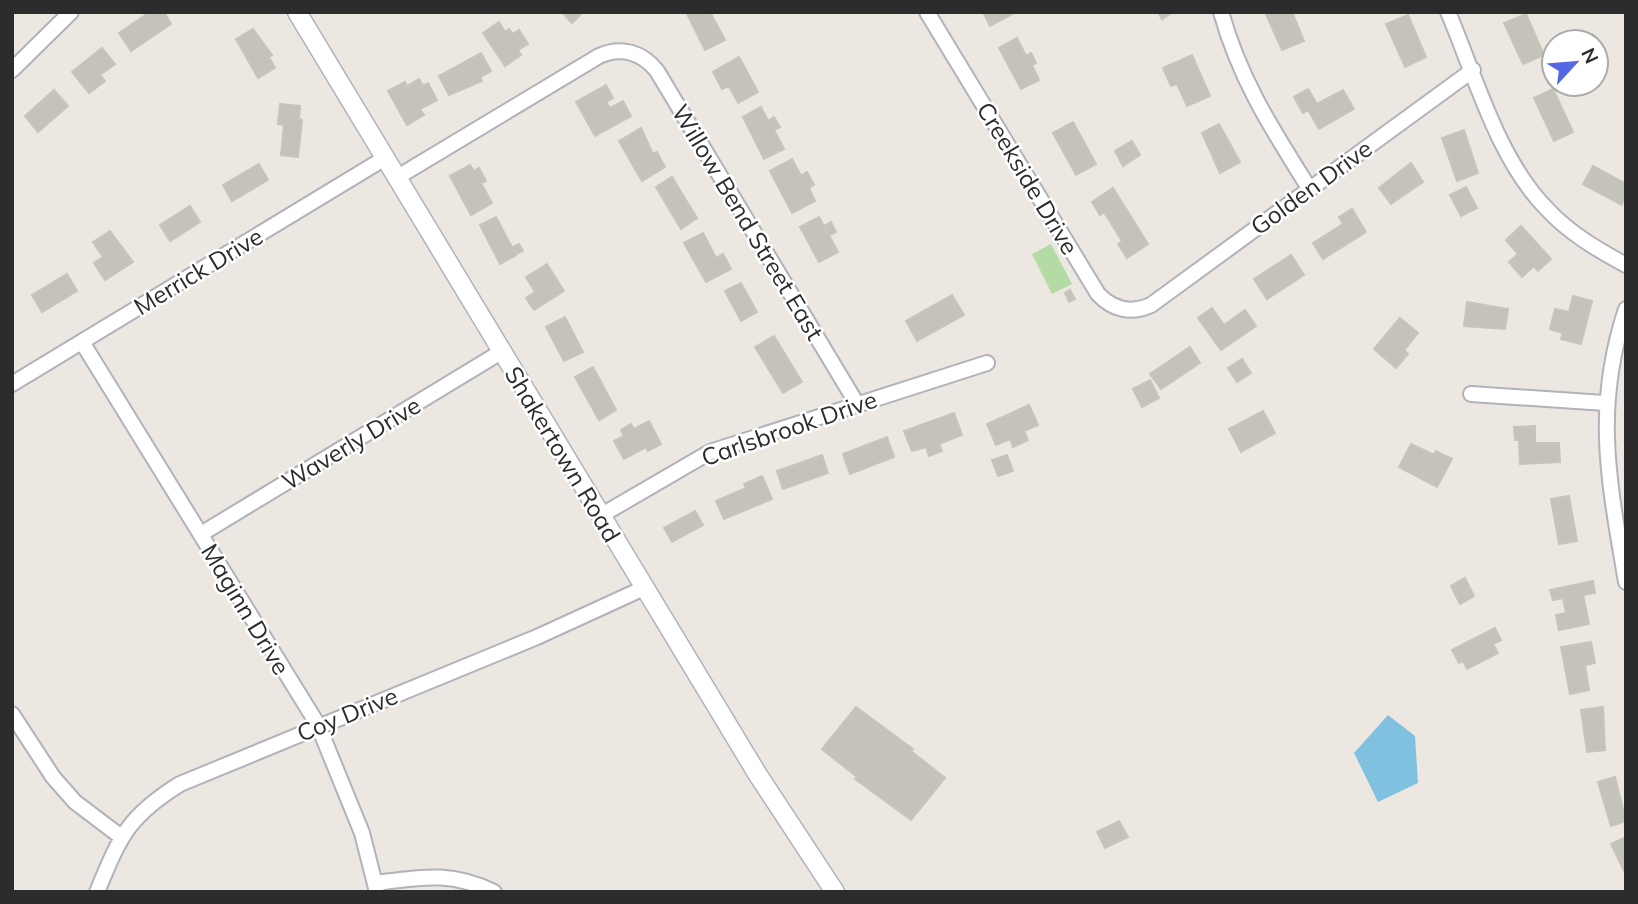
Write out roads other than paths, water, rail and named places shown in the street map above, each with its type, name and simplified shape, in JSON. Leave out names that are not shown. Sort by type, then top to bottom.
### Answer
[{"type":"street","points":[[12,70],[71,12]]},
{"type":"street","name":"Shakertown Road","points":[[297,12],[758,775],[835,892]]},
{"type":"street","name":"Creekside Drive","points":[[927,12],[1098,294],[1109,304],[1123,309],[1137,310],[1151,305]]},
{"type":"street","points":[[1221,12],[1230,47],[1248,88],[1309,188]]},
{"type":"street","points":[[1448,12],[1504,147],[1527,186],[1568,228],[1626,265]]},
{"type":"street","name":"Willow Bend Street East","points":[[396,178],[599,56],[627,51],[644,58],[657,71],[857,404]]},
{"type":"street","name":"Golden Drive","points":[[1151,305],[1473,70]]},
{"type":"street","name":"Merrick Drive","points":[[12,384],[385,158]]},
{"type":"street","points":[[1626,309],[1610,368],[1605,403],[1606,453],[1626,582]]},
{"type":"street","name":"Maginn Drive","points":[[82,342],[318,725],[362,833],[377,888]]},
{"type":"street","name":"Waverly Drive","points":[[201,534],[501,352]]},
{"type":"street","name":"Carlsbrook Drive","points":[[600,516],[710,452],[987,363]]},
{"type":"street","points":[[1471,394],[1605,403]]},
{"type":"street","name":"Coy Drive","points":[[97,892],[120,836],[142,812],[180,784],[537,637],[644,588]]},
{"type":"street","points":[[12,714],[53,777],[75,802],[120,836]]},
{"type":"street","points":[[377,888],[441,875],[467,880],[494,892]]},
{"type":"water","points":[[1388,715],[1415,736],[1418,783],[1378,802],[1354,753]]}]
